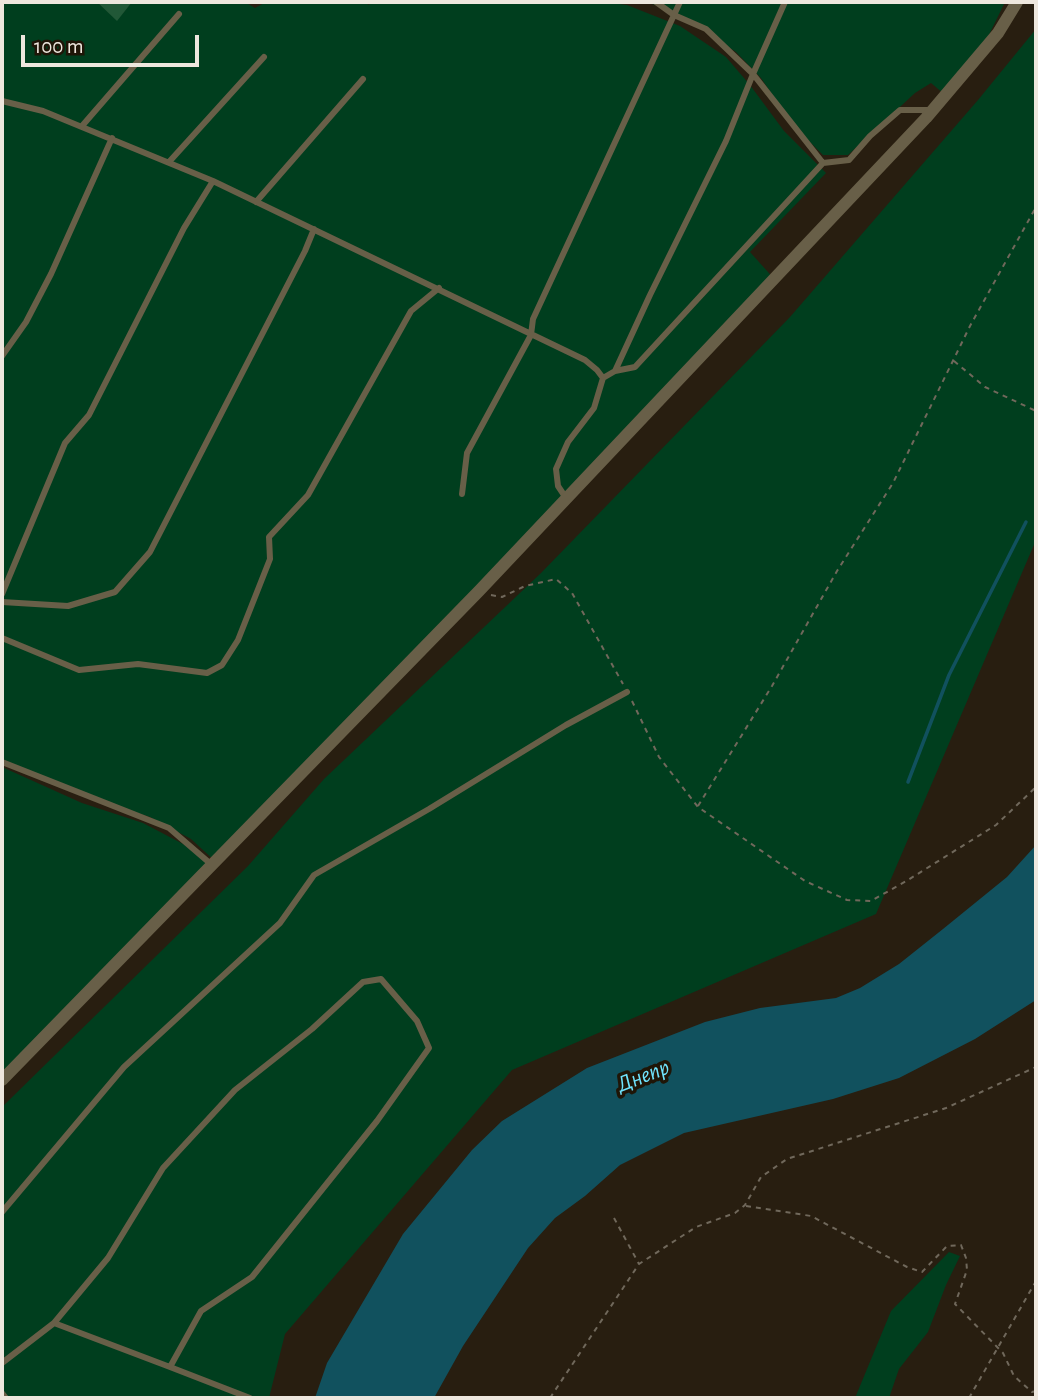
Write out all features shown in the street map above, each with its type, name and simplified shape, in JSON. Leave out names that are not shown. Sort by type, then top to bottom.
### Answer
[{"type":"street","points":[[2,1080],[567,500],[933,110],[998,33],[1017,2]]},
{"type":"lane","points":[[656,2],[674,15],[706,30],[753,74],[823,163]]},
{"type":"lane","points":[[462,494],[467,453],[531,335],[533,319],[680,2]]},
{"type":"lane","points":[[615,371],[726,141],[785,2]]},
{"type":"lane","points":[[82,126],[179,14]]},
{"type":"lane","points":[[169,162],[264,57]]},
{"type":"lane","points":[[256,202],[363,79]]},
{"type":"lane","points":[[2,101],[43,111],[213,181],[584,360],[603,378]]},
{"type":"lane","points":[[567,500],[558,486],[556,469],[568,442],[594,408],[603,378],[615,371],[635,367],[823,163],[849,160],[870,136],[900,110],[933,110]]},
{"type":"lane","points":[[2,356],[26,322],[51,274],[112,138]]},
{"type":"lane","points":[[2,594],[65,443],[89,415],[184,228],[213,181]]},
{"type":"lane","points":[[2,602],[68,606],[115,592],[150,552],[314,229]]},
{"type":"lane","points":[[2,638],[79,670],[138,664],[207,673],[222,665],[238,640],[270,559],[269,537],[308,495],[411,311],[439,288]]},
{"type":"lane","points":[[2,1212],[124,1067],[280,923],[314,875],[429,809],[566,725],[627,692]]},
{"type":"lane","points":[[2,762],[169,828],[212,865]]},
{"type":"lane","points":[[2,1363],[54,1323],[108,1258],[163,1168],[235,1090],[312,1028],[363,982],[381,979],[417,1021],[429,1048],[377,1121],[252,1277],[201,1311],[170,1367]]},
{"type":"lane","points":[[54,1323],[250,1398]]},
{"type":"lane","points":[[2,1393],[6,1398]]},
{"type":"path","points":[[698,807],[772,686],[837,571],[893,484],[954,360],[1036,207]]},
{"type":"path","points":[[954,360],[985,387],[1036,411]]},
{"type":"path","points":[[479,592],[502,597],[525,586],[556,579],[572,593],[627,692],[659,757],[698,807],[805,881],[847,900],[871,901],[908,880],[996,825],[1036,787]]},
{"type":"path","points":[[550,1398],[639,1265],[696,1227],[735,1213],[745,1205],[761,1177],[787,1159],[946,1108],[1036,1067]]},
{"type":"path","points":[[745,1205],[811,1216],[907,1267],[922,1272],[947,1246],[961,1245],[967,1270],[955,1304],[1003,1353],[1014,1376],[1032,1392],[1036,1391]]},
{"type":"path","points":[[614,1218],[639,1265]]},
{"type":"path","points":[[970,1398],[1036,1281]]},
{"type":"green space","points":[[2,2],[97,2],[117,20],[132,2],[245,2],[255,8],[266,2],[364,2],[369,5],[370,2],[604,2],[627,5],[680,26],[726,57],[784,131],[826,173],[750,252],[777,282],[216,862],[191,839],[150,817],[94,799],[2,759]]},
{"type":"green space","points":[[97,2],[132,2],[117,21]]},
{"type":"green space","points":[[647,2],[1005,2],[985,43],[944,94],[931,83],[915,93],[848,155],[823,155],[792,124],[761,78],[736,52],[681,15]]},
{"type":"green space","points":[[1036,29],[1036,540],[876,914],[512,1070],[285,1334],[269,1398],[2,1398],[2,1107],[248,866],[324,779],[541,573],[790,317]]},
{"type":"green space","points":[[2,767],[82,803],[143,823],[185,845],[211,867],[2,1082]]},
{"type":"green space","points":[[949,1252],[960,1256],[928,1332],[899,1369],[889,1398],[855,1398],[891,1311]]},
{"type":"water","name":"Днепр","points":[[1036,845],[1036,1000],[975,1039],[899,1078],[833,1099],[684,1133],[620,1165],[555,1218],[528,1248],[463,1346],[434,1398],[315,1398],[327,1363],[403,1234],[472,1150],[502,1121],[587,1068],[705,1022],[760,1008],[836,998],[860,988],[899,964],[1007,877]]},
{"type":"waterway","points":[[908,782],[949,675],[1026,522]]}]
